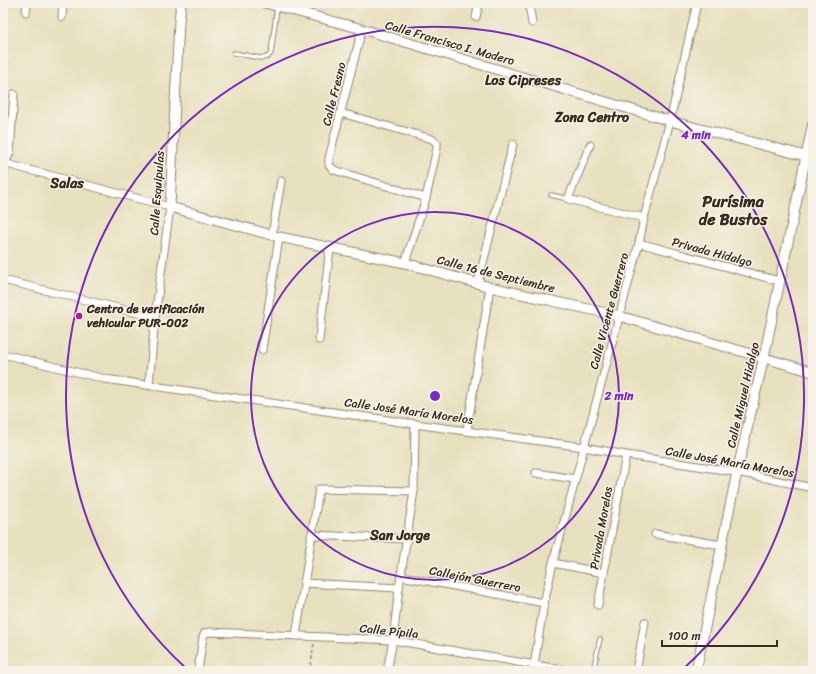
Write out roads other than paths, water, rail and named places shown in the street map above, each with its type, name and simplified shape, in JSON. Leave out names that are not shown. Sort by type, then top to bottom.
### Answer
[{"type":"street","points":[[26,12],[27,3]]},
{"type":"street","points":[[62,17],[63,3]]},
{"type":"street","name":"Calle Esquipulas","points":[[149,385],[155,317],[170,207],[181,3]]},
{"type":"street","name":"Calle Francisco I. Madero","points":[[265,3],[362,29],[670,121],[809,157]]},
{"type":"street","points":[[476,17],[479,3]]},
{"type":"street","points":[[529,3],[532,23]]},
{"type":"street","name":"Calle Vicente Guerrero","points":[[534,668],[544,603],[553,563],[639,243],[644,218],[670,121],[697,3]]},
{"type":"street","name":"Calle Fresno","points":[[362,29],[329,158],[329,165],[334,170],[426,198]]},
{"type":"street","points":[[3,182],[4,164],[10,152],[14,94]]},
{"type":"street","points":[[341,113],[432,139],[437,143],[438,148],[426,198],[405,263]]},
{"type":"street","name":"Calle Miguel Hidalgo","points":[[696,671],[737,472],[809,157],[813,124]]},
{"type":"street","points":[[478,283],[513,144]]},
{"type":"street","points":[[590,145],[568,199],[644,218]]},
{"type":"street","points":[[3,147],[10,152]]},
{"type":"street","points":[[4,164],[170,207]]},
{"type":"street","points":[[262,350],[282,181]]},
{"type":"street","name":"Calle 16 de Septiembre","points":[[170,207],[275,236],[405,263],[490,287],[619,316],[813,372]]},
{"type":"street","name":"Privada Hidalgo","points":[[639,243],[780,281]]},
{"type":"street","points":[[319,340],[330,248]]},
{"type":"street","points":[[3,280],[155,317]]},
{"type":"street","points":[[468,430],[490,287]]},
{"type":"street","name":"Calle José María Morelos","points":[[3,354],[105,379],[584,447],[737,472],[813,488]]},
{"type":"street","points":[[387,671],[393,640],[399,588],[414,491],[415,424]]},
{"type":"street","name":"Privada Morelos","points":[[598,605],[626,455]]},
{"type":"street","points":[[536,473],[575,479]]},
{"type":"street","points":[[296,636],[319,489],[414,491]]},
{"type":"street","points":[[655,534],[722,545]]},
{"type":"street","points":[[311,535],[406,539]]},
{"type":"street","points":[[553,563],[604,573]]},
{"type":"street","name":"Callejón Guerrero","points":[[401,576],[544,603]]},
{"type":"street","points":[[304,583],[399,588]]},
{"type":"street","points":[[636,671],[645,622]]},
{"type":"street","name":"Calle Pípila","points":[[198,671],[203,637],[205,633],[393,640],[534,668],[569,671]]},
{"type":"lane","points":[[234,53],[260,58],[268,57],[271,53],[278,6]]},
{"type":"lane","points":[[551,195],[568,199]]},
{"type":"lane","points":[[593,671],[600,639]]},
{"type":"place","name":"Centro de verificación vehicular PUR-002","points":[[79,316]]},
{"type":"district","name":"Los Cipreses","points":[[523,80]]},
{"type":"district","name":"Zona Centro","points":[[592,117]]},
{"type":"district","name":"Salas","points":[[67,183]]},
{"type":"district","name":"Purísima de Bustos","points":[[733,210]]},
{"type":"district","name":"San Jorge","points":[[400,535]]}]
